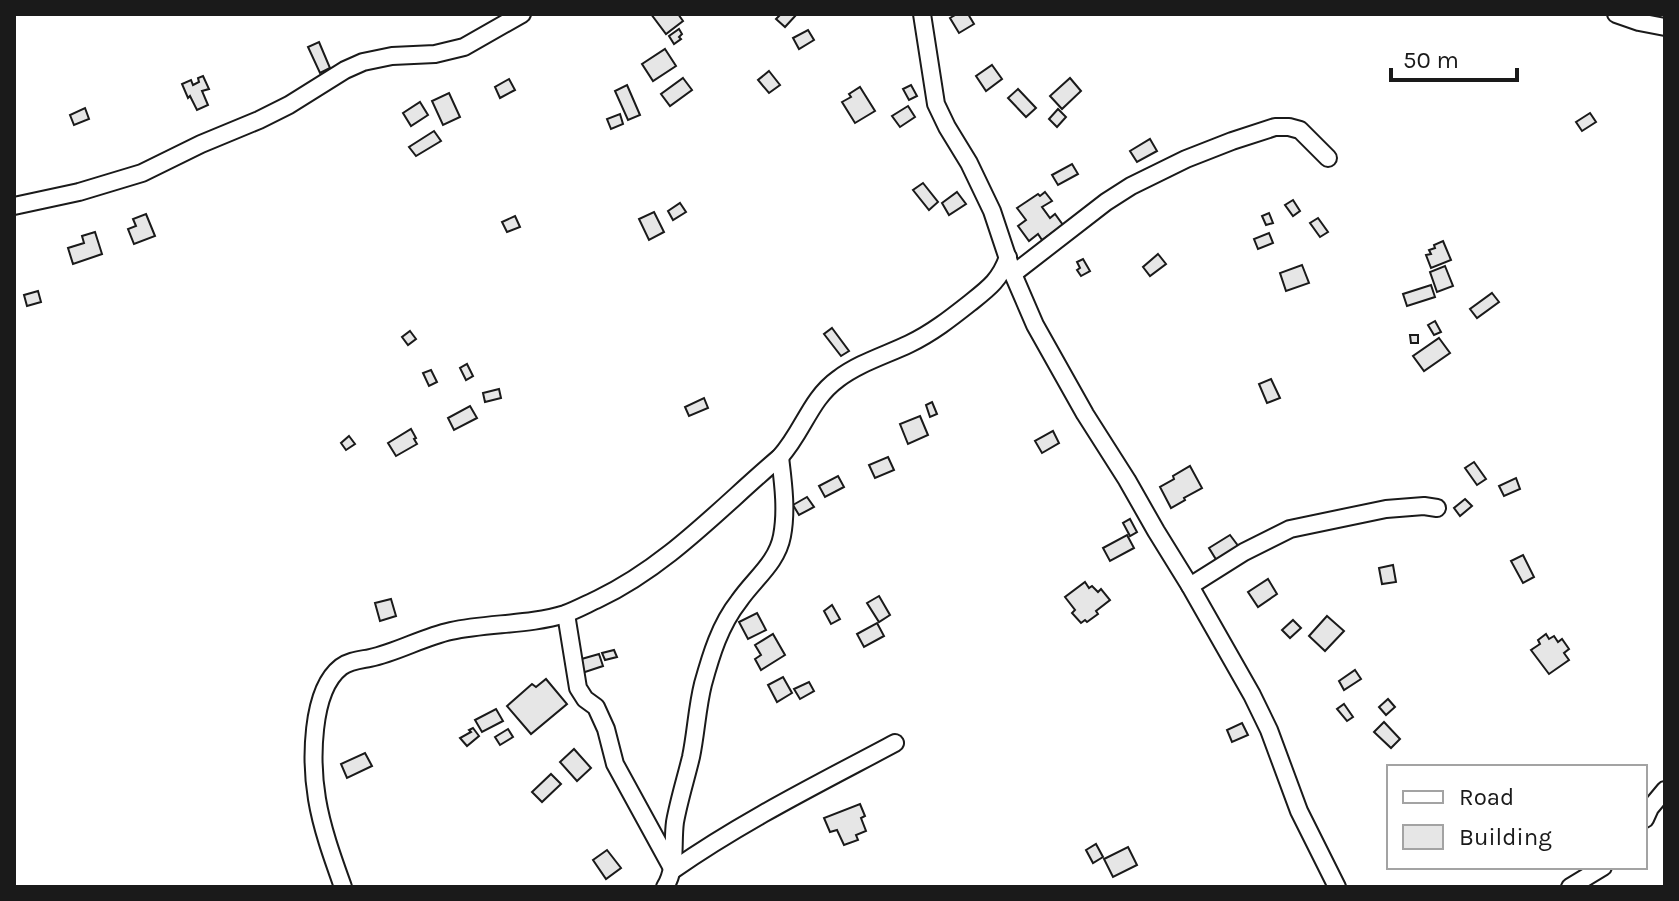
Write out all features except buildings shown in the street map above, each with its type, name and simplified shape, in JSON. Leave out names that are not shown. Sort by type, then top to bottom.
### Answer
[{"type":"street","points":[[14,206],[90,189],[142,173],[289,105],[363,62],[392,56],[435,54],[464,47],[522,14]]},
{"type":"street","points":[[922,14],[936,104],[992,211],[1013,274],[1035,325],[1190,586],[1269,730],[1299,811],[1337,887]]},
{"type":"street","points":[[1616,14],[1665,27]]},
{"type":"street","points":[[1013,274],[1131,186],[1232,141],[1275,127],[1289,127],[1300,130],[1328,158]]},
{"type":"street","points":[[343,887],[317,799],[315,771],[317,720],[322,694],[330,677],[344,664],[400,650],[451,631],[566,614],[644,573],[674,551],[780,457],[823,391],[859,366],[943,325],[995,283],[1004,271],[1008,257]]},
{"type":"street","points":[[665,887],[673,870],[676,818],[709,662],[728,618],[774,557],[782,537],[784,515],[780,457]]},
{"type":"street","points":[[1190,586],[1244,552],[1290,529],[1386,509],[1437,508]]},
{"type":"street","points":[[566,614],[578,688],[585,699],[596,707],[606,729],[615,764],[673,870]]},
{"type":"street","points":[[673,870],[746,823],[895,743]]},
{"type":"street","points":[[1647,815],[1665,790]]},
{"type":"street","points":[[1570,887],[1600,869]]}]
